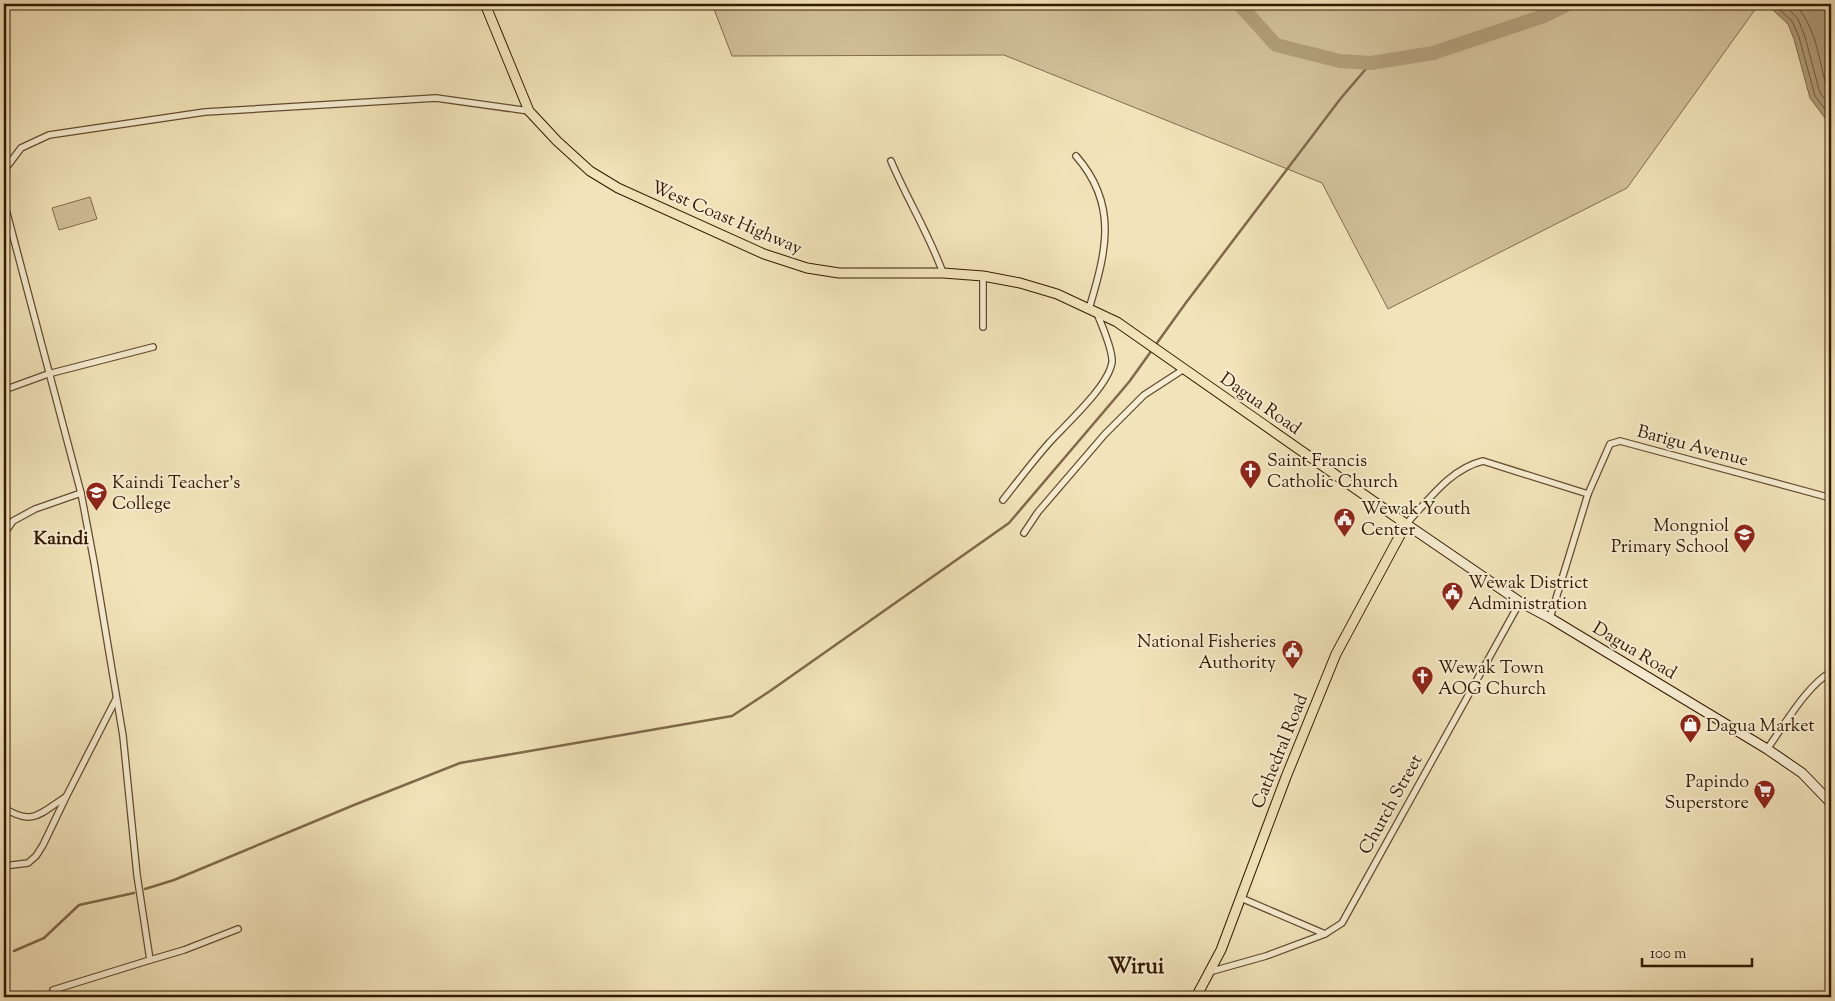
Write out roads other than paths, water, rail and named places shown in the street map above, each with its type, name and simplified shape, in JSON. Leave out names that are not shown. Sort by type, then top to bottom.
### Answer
[{"type":"main road","name":"West Coast Highway","points":[[485,4],[529,111],[557,141],[590,171],[618,188],[764,254],[807,268],[839,273],[943,273],[982,276],[1020,283],[1057,294],[1117,322],[1171,359]]},
{"type":"main road","name":"Dagua Road","points":[[1171,359],[1406,524]]},
{"type":"main road","name":"Cathedral Road","points":[[1196,997],[1221,950],[1286,777],[1336,654],[1406,524]]},
{"type":"street","points":[[4,180],[5,168],[21,148],[49,136],[205,112],[436,98],[529,111]]},
{"type":"street","points":[[1003,500],[1049,443],[1087,404],[1109,372],[1112,361],[1106,336],[1092,310],[1106,234],[1103,206],[1088,169],[1076,156]]},
{"type":"street","points":[[891,161],[904,191],[933,246],[943,273]]},
{"type":"street","points":[[4,202],[81,493],[123,736],[137,875],[150,960]]},
{"type":"street","points":[[982,276],[983,327]]},
{"type":"street","points":[[4,390],[48,374],[152,347]]},
{"type":"street","points":[[1024,533],[1038,512],[1105,434],[1144,395],[1184,369]]},
{"type":"street","name":"Barigu Avenue","points":[[1550,618],[1588,494],[1610,444],[1620,441],[1831,498]]},
{"type":"street","points":[[1406,524],[1454,474],[1470,465],[1483,461],[1588,494]]},
{"type":"street","points":[[4,534],[13,521],[35,509],[81,493]]},
{"type":"street","name":"Dagua Road","points":[[1406,524],[1520,602],[1550,618],[1767,749],[1802,773],[1831,803]]},
{"type":"street","name":"Church Street","points":[[1209,972],[1266,956],[1325,934],[1342,923],[1520,602]]},
{"type":"street","points":[[1767,749],[1810,688],[1831,672]]},
{"type":"street","points":[[4,866],[28,863],[36,856],[116,699]]},
{"type":"street","points":[[4,808],[17,816],[35,817],[66,797]]},
{"type":"street","points":[[1241,898],[1325,934]]},
{"type":"street","points":[[53,990],[184,950],[238,929]]},
{"type":"water","points":[[1773,4],[1831,4],[1831,126],[1810,98],[1794,39],[1788,24],[1774,11]]},
{"type":"waterway","points":[[1239,4],[1276,45],[1340,61],[1371,63],[1433,53],[1544,16],[1568,4]]},
{"type":"waterway","points":[[145,889],[174,880],[460,763],[732,716],[770,691],[1009,523],[1129,382],[1185,304],[1341,98],[1371,63]]},
{"type":"waterway","points":[[14,951],[44,938],[79,905],[134,893]]},
{"type":"place","name":"Saint Francis Catholic Church","points":[[1251,489]]},
{"type":"place","name":"Kaindi Teacher's College","points":[[96,511]]},
{"type":"place","name":"Wewak Youth Center","points":[[1345,537]]},
{"type":"place","name":"Mongniol Primary School","points":[[1745,554]]},
{"type":"place","name":"Wewak District Administration","points":[[1452,611]]},
{"type":"place","name":"National Fisheries Authority","points":[[1292,670]]},
{"type":"place","name":"Wewak Town AOG Church","points":[[1422,696]]},
{"type":"place","name":"Dagua Market","points":[[1690,744]]},
{"type":"place","name":"Papindo Superstore","points":[[1765,810]]},
{"type":"district","name":"Kaindi","points":[[61,537]]},
{"type":"district","name":"Wirui","points":[[1136,965]]}]
